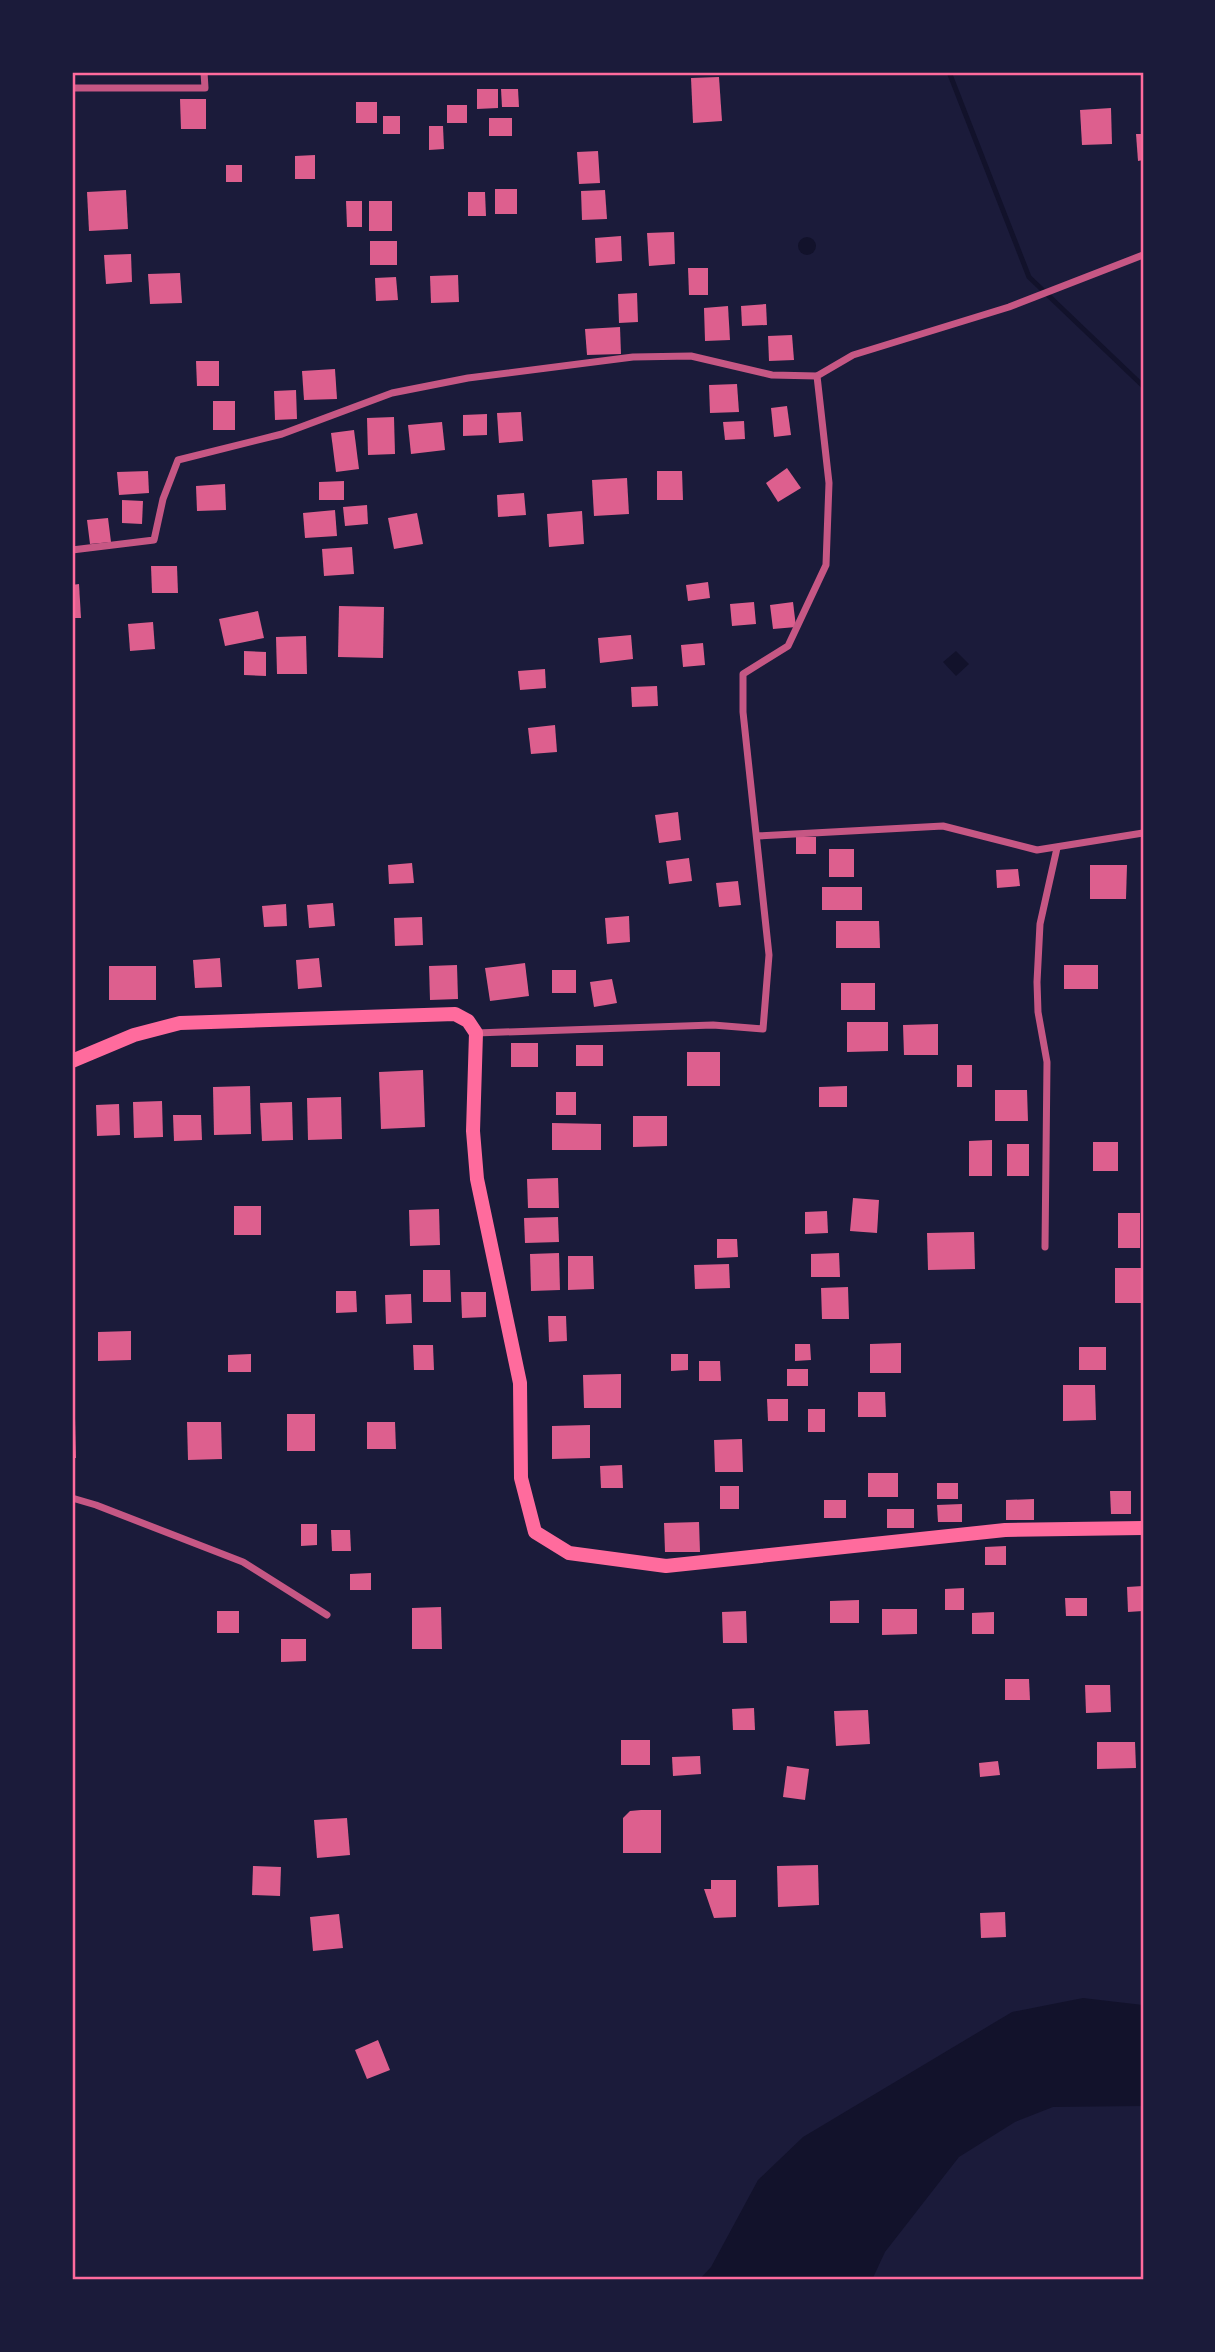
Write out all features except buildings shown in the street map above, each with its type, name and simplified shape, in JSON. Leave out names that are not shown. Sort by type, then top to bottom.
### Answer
[{"type":"main road","points":[[72,1062],[134,1035],[180,1023],[455,1014],[468,1021],[476,1033],[473,1131],[477,1179],[520,1383],[521,1478],[535,1532],[569,1553],[666,1566],[1004,1530],[1143,1528]]},
{"type":"street","points":[[72,88],[205,88],[204,72]]},
{"type":"street","points":[[72,550],[154,540],[163,499],[178,460],[282,434],[392,393],[468,378],[634,357],[691,356],[772,375],[817,376],[853,355],[1034,298],[1143,255]]},
{"type":"street","points":[[476,1033],[713,1025],[763,1029],[769,955],[743,712],[743,674],[788,646],[826,565],[829,483],[817,376]]},
{"type":"street","points":[[757,836],[943,826],[1037,850],[1143,833]]},
{"type":"street","points":[[1045,1247],[1047,1062],[1038,1012],[1037,982],[1040,924],[1058,848]]},
{"type":"street","points":[[72,1498],[243,1562],[327,1615]]},
{"type":"shaded area","points":[[807,237],[813,240],[816,246],[813,252],[807,255],[801,252],[798,246],[801,240]]},
{"type":"shaded area","points":[[956,651],[969,664],[956,676],[943,662]]},
{"type":"shaded area","points":[[1083,1998],[1143,2005],[1143,2106],[1053,2107],[1015,2122],[959,2157],[885,2252],[872,2280],[699,2280],[711,2267],[758,2180],[803,2137],[1012,2012]]},
{"type":"waterway","points":[[949,72],[1029,277],[1143,386]]}]
